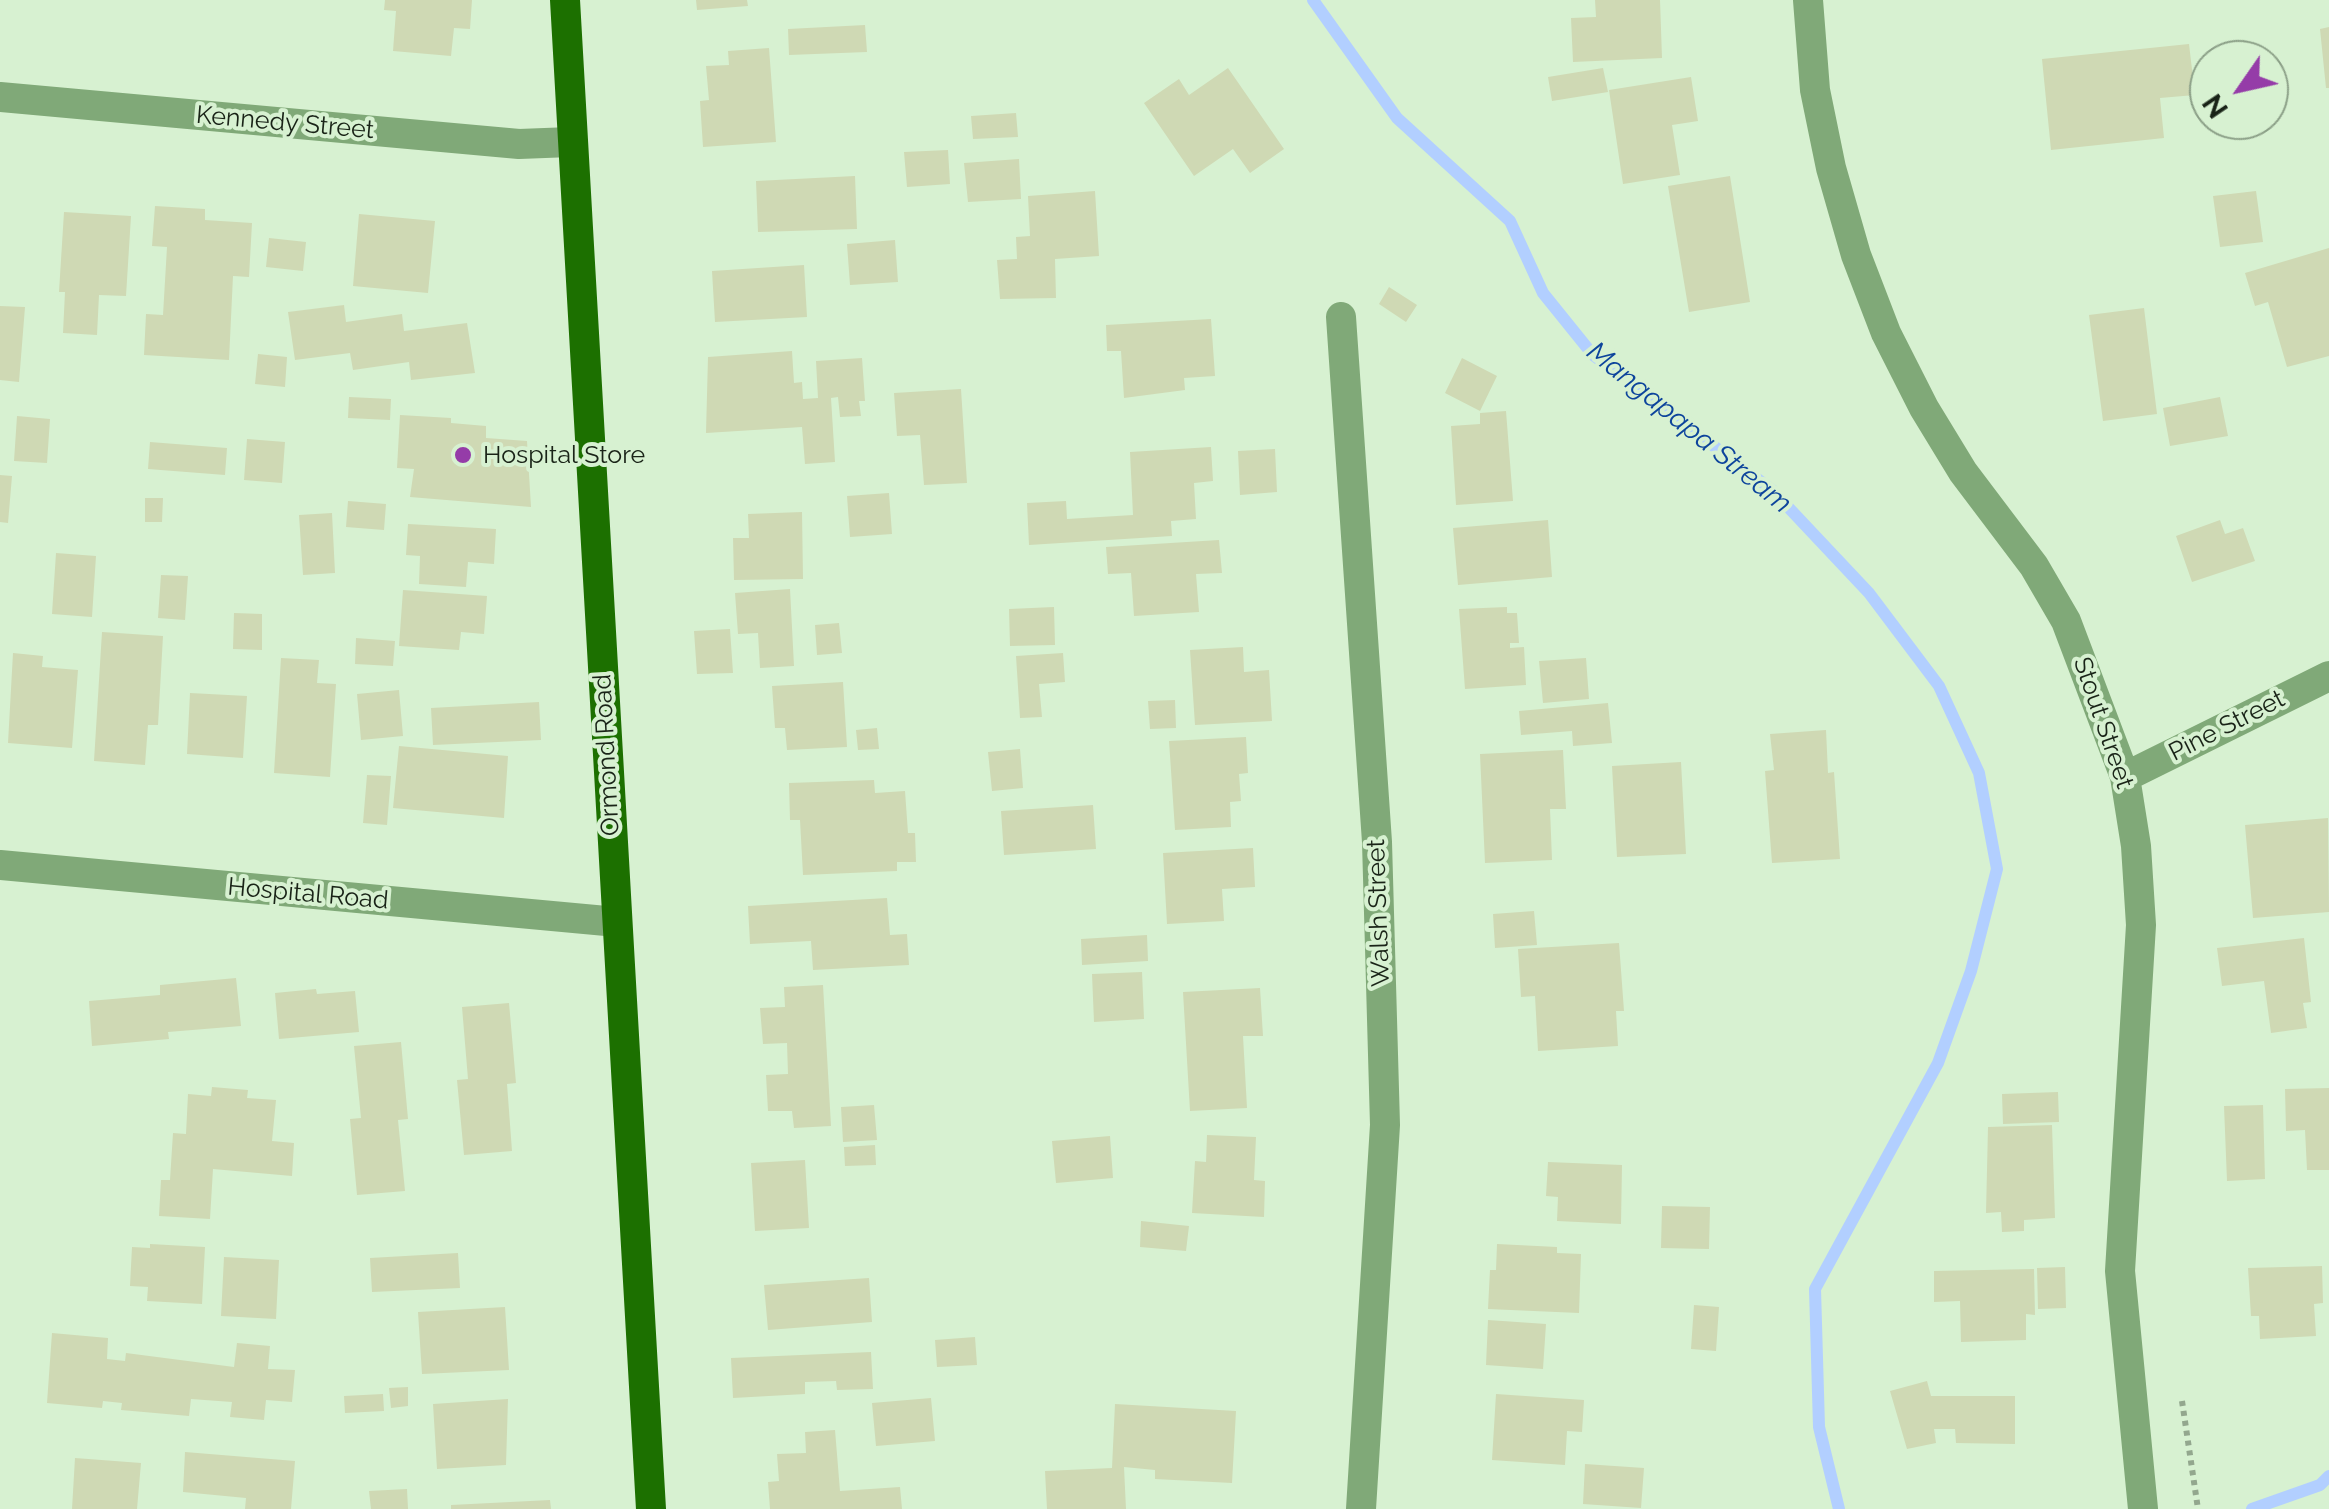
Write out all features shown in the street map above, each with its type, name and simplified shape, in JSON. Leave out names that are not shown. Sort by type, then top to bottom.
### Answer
[{"type":"main road","name":"Ormond Road","points":[[565,0],[651,1509]]},
{"type":"street","name":"Stout Street","points":[[1808,0],[1815,90],[1830,168],[1856,255],[1886,334],[1944,440],[2034,566],[2066,621],[2126,777],[2141,925],[2120,1271],[2143,1509]]},
{"type":"street","name":"Kennedy Street","points":[[0,96],[519,144],[571,142]]},
{"type":"street","name":"Walsh Street","points":[[1341,317],[1377,842],[1386,1126],[1361,1509]]},
{"type":"street","name":"Pine Street","points":[[2126,777],[2329,676]]},
{"type":"street","name":"Hospital Road","points":[[0,865],[617,922]]},
{"type":"path","points":[[2182,1401],[2198,1509]]},
{"type":"building","points":[[385,0],[472,0],[470,29],[454,28],[451,56],[393,51],[396,11],[384,10]]},
{"type":"building","points":[[696,0],[747,0],[748,6],[697,10]]},
{"type":"building","points":[[1595,0],[1660,0],[1662,58],[1573,62],[1571,18],[1596,17]]},
{"type":"building","points":[[865,25],[867,52],[789,55],[788,29]]},
{"type":"building","points":[[2329,27],[2329,88],[2326,88],[2320,29]]},
{"type":"building","points":[[2189,44],[2189,96],[2160,98],[2164,138],[2051,150],[2042,59]]},
{"type":"building","points":[[769,48],[776,142],[703,147],[700,101],[709,100],[706,66],[729,65],[728,51]]},
{"type":"building","points":[[1228,68],[1284,149],[1250,173],[1233,149],[1194,176],[1144,103],[1179,79],[1189,95]]},
{"type":"building","points":[[1603,68],[1608,92],[1552,101],[1548,77]]},
{"type":"building","points":[[1691,77],[1698,121],[1672,125],[1680,175],[1623,184],[1609,90]]},
{"type":"building","points":[[1016,113],[1018,137],[973,139],[971,116]]},
{"type":"building","points":[[948,150],[950,184],[907,187],[904,152]]},
{"type":"building","points":[[1019,159],[1021,199],[968,202],[964,163]]},
{"type":"building","points":[[855,176],[857,229],[758,232],[756,181]]},
{"type":"building","points":[[1730,176],[1750,302],[1689,312],[1668,186]]},
{"type":"building","points":[[1095,191],[1099,256],[1055,259],[1056,298],[1000,299],[997,260],[1017,259],[1016,237],[1030,236],[1028,196]]},
{"type":"building","points":[[2256,191],[2263,242],[2220,247],[2213,196]]},
{"type":"building","points":[[155,206],[205,209],[205,220],[252,223],[249,277],[233,276],[229,360],[144,355],[146,314],[163,315],[167,247],[152,246]]},
{"type":"building","points":[[64,212],[131,216],[126,296],[99,295],[97,335],[63,333],[65,292],[59,292]]},
{"type":"building","points":[[359,214],[435,221],[428,293],[353,286]]},
{"type":"building","points":[[269,238],[306,242],[303,271],[266,267]]},
{"type":"building","points":[[895,240],[898,282],[850,285],[847,244]]},
{"type":"building","points":[[2329,248],[2329,356],[2287,367],[2268,302],[2255,306],[2245,273]]},
{"type":"building","points":[[804,265],[807,317],[715,322],[712,271]]},
{"type":"building","points":[[1389,287],[1417,305],[1406,322],[1379,304]]},
{"type":"building","points":[[344,305],[346,322],[402,314],[404,331],[467,323],[475,373],[411,380],[409,362],[353,370],[350,353],[295,360],[288,312]]},
{"type":"building","points":[[0,306],[25,307],[19,382],[0,380]]},
{"type":"building","points":[[2144,308],[2157,414],[2103,421],[2089,315]]},
{"type":"building","points":[[1211,319],[1215,376],[1184,378],[1185,390],[1124,398],[1121,351],[1107,351],[1106,325]]},
{"type":"building","points":[[792,351],[794,383],[802,382],[803,399],[818,398],[816,361],[862,358],[865,401],[859,401],[861,416],[840,417],[838,397],[831,398],[835,462],[805,464],[802,427],[706,433],[708,357]]},
{"type":"building","points":[[258,354],[287,357],[285,387],[255,384]]},
{"type":"building","points":[[1462,358],[1497,376],[1480,411],[1445,393]]},
{"type":"building","points":[[961,389],[967,483],[924,485],[920,435],[897,436],[894,393]]},
{"type":"building","points":[[349,397],[391,399],[390,420],[348,418]]},
{"type":"building","points":[[2220,397],[2228,436],[2170,446],[2163,408]]},
{"type":"building","points":[[1506,411],[1513,501],[1456,505],[1451,426],[1480,424],[1480,413]]},
{"type":"building","name":"Hospital Store","points":[[400,415],[451,418],[451,423],[486,426],[486,438],[527,441],[531,507],[410,497],[414,469],[397,468]]},
{"type":"building","points":[[17,416],[50,419],[47,463],[14,461]]},
{"type":"building","points":[[247,439],[285,442],[282,483],[244,480]]},
{"type":"building","points":[[150,442],[227,448],[225,475],[148,469]]},
{"type":"building","points":[[1211,447],[1213,481],[1194,483],[1196,519],[1171,521],[1172,536],[1029,545],[1027,503],[1066,501],[1067,519],[1133,515],[1130,452]]},
{"type":"building","points":[[1275,449],[1277,492],[1240,495],[1238,451]]},
{"type":"building","points":[[0,475],[12,476],[8,523],[0,522]]},
{"type":"building","points":[[889,493],[892,534],[850,537],[847,496]]},
{"type":"building","points":[[145,498],[163,498],[162,522],[145,522]]},
{"type":"building","points":[[348,501],[386,504],[384,530],[346,527]]},
{"type":"building","points":[[802,512],[803,579],[734,580],[733,538],[749,538],[748,514]]},
{"type":"building","points":[[332,513],[335,573],[303,575],[299,515]]},
{"type":"building","points":[[1548,520],[1552,577],[1458,585],[1453,528]]},
{"type":"building","points":[[2220,520],[2225,534],[2243,528],[2255,561],[2192,582],[2176,536]]},
{"type":"building","points":[[408,524],[496,529],[494,564],[468,562],[466,587],[419,584],[420,556],[406,555]]},
{"type":"building","points":[[1219,540],[1222,573],[1196,574],[1199,612],[1134,616],[1131,573],[1108,574],[1106,547]]},
{"type":"building","points":[[56,553],[96,556],[92,617],[52,614]]},
{"type":"building","points":[[161,575],[188,576],[185,620],[158,618]]},
{"type":"building","points":[[790,589],[794,666],[760,668],[758,633],[738,634],[735,593]]},
{"type":"building","points":[[403,590],[487,596],[484,634],[461,632],[459,650],[399,646]]},
{"type":"building","points":[[1054,607],[1055,645],[1010,646],[1009,609]]},
{"type":"building","points":[[1507,607],[1507,613],[1517,613],[1519,643],[1510,643],[1510,648],[1524,647],[1526,685],[1465,689],[1459,609]]},
{"type":"building","points":[[234,613],[262,614],[262,650],[233,649]]},
{"type":"building","points":[[839,623],[842,653],[817,655],[815,625]]},
{"type":"building","points":[[730,629],[733,673],[697,674],[694,631]]},
{"type":"building","points":[[102,632],[163,636],[158,725],[148,725],[145,765],[94,761]]},
{"type":"building","points":[[356,638],[395,641],[393,666],[355,664]]},
{"type":"building","points":[[1243,647],[1244,672],[1269,670],[1272,721],[1195,725],[1190,650]]},
{"type":"building","points":[[13,653],[43,656],[42,667],[78,670],[72,748],[8,743]]},
{"type":"building","points":[[1063,653],[1065,682],[1039,684],[1042,717],[1020,718],[1016,656]]},
{"type":"building","points":[[281,658],[319,660],[317,683],[336,684],[330,777],[274,773]]},
{"type":"building","points":[[1586,658],[1589,699],[1543,703],[1539,661]]},
{"type":"building","points":[[843,682],[847,747],[787,750],[785,728],[775,728],[772,686]]},
{"type":"building","points":[[399,690],[403,736],[361,740],[357,694]]},
{"type":"building","points":[[190,693],[247,696],[243,758],[187,754]]},
{"type":"building","points":[[1175,700],[1176,728],[1150,729],[1148,701]]},
{"type":"building","points":[[539,702],[541,740],[433,745],[431,708]]},
{"type":"building","points":[[1608,703],[1612,743],[1573,746],[1572,731],[1521,735],[1519,711]]},
{"type":"building","points":[[877,728],[879,749],[858,750],[856,730]]},
{"type":"building","points":[[1826,730],[1828,773],[1834,772],[1840,859],[1772,863],[1765,771],[1774,770],[1770,734]]},
{"type":"building","points":[[1246,737],[1248,773],[1239,774],[1241,801],[1230,802],[1231,827],[1175,830],[1169,741]]},
{"type":"building","points":[[399,746],[508,756],[504,818],[393,808]]},
{"type":"building","points":[[1020,749],[1023,788],[992,791],[988,752]]},
{"type":"building","points":[[1563,750],[1566,809],[1550,809],[1552,860],[1485,863],[1480,754]]},
{"type":"building","points":[[1681,762],[1686,854],[1617,857],[1612,766]]},
{"type":"building","points":[[367,775],[391,776],[387,825],[363,823]]},
{"type":"building","points":[[874,780],[875,793],[905,791],[908,833],[915,833],[916,862],[897,862],[897,871],[803,875],[800,820],[790,820],[789,783]]},
{"type":"building","points":[[1093,805],[1096,849],[1004,855],[1001,811]]},
{"type":"building","points":[[2328,818],[2329,912],[2253,918],[2245,825]]},
{"type":"building","points":[[1253,848],[1255,887],[1222,889],[1224,921],[1167,924],[1163,853]]},
{"type":"building","points":[[887,898],[890,935],[907,934],[909,965],[813,970],[811,941],[750,944],[748,906]]},
{"type":"building","points":[[1534,911],[1537,945],[1495,948],[1493,914]]},
{"type":"building","points":[[1147,935],[1148,961],[1082,965],[1081,939]]},
{"type":"building","points":[[2304,938],[2311,1002],[2303,1003],[2307,1028],[2271,1033],[2264,981],[2222,986],[2217,948]]},
{"type":"building","points":[[1619,943],[1624,1011],[1616,1011],[1618,1046],[1538,1051],[1535,996],[1521,997],[1518,949]]},
{"type":"building","points":[[1142,972],[1144,1019],[1094,1022],[1092,974]]},
{"type":"building","points":[[236,978],[241,1026],[168,1032],[169,1039],[92,1046],[89,1001],[160,995],[160,985]]},
{"type":"building","points":[[823,985],[831,1126],[794,1128],[792,1111],[768,1111],[766,1075],[788,1074],[787,1043],[763,1044],[760,1008],[785,1007],[784,987]]},
{"type":"building","points":[[1260,988],[1263,1036],[1243,1036],[1247,1108],[1190,1111],[1183,992]]},
{"type":"building","points":[[316,989],[317,994],[355,991],[359,1032],[279,1039],[275,993]]},
{"type":"building","points":[[509,1003],[516,1083],[507,1084],[512,1151],[464,1155],[457,1080],[468,1079],[462,1007]]},
{"type":"building","points":[[401,1042],[408,1119],[398,1120],[405,1191],[357,1195],[350,1119],[361,1118],[354,1046]]},
{"type":"building","points":[[212,1087],[248,1090],[247,1098],[276,1100],[272,1141],[294,1143],[292,1176],[213,1169],[210,1219],[159,1216],[161,1180],[170,1180],[173,1133],[186,1134],[188,1094],[211,1096]]},
{"type":"building","points":[[2329,1088],[2329,1170],[2307,1170],[2305,1130],[2286,1131],[2285,1089]]},
{"type":"building","points":[[2058,1092],[2059,1122],[2003,1124],[2002,1094]]},
{"type":"building","points":[[874,1105],[877,1140],[843,1142],[841,1107]]},
{"type":"building","points":[[2263,1105],[2265,1179],[2227,1181],[2224,1106]]},
{"type":"building","points":[[2052,1125],[2055,1218],[2024,1220],[2024,1231],[2002,1232],[2001,1212],[1986,1213],[1988,1127]]},
{"type":"building","points":[[1207,1135],[1256,1137],[1254,1180],[1265,1181],[1264,1217],[1192,1213],[1195,1161],[1206,1162]]},
{"type":"building","points":[[1110,1136],[1113,1178],[1056,1183],[1052,1141]]},
{"type":"building","points":[[875,1145],[876,1165],[845,1166],[844,1147]]},
{"type":"building","points":[[805,1160],[809,1228],[755,1231],[751,1163]]},
{"type":"building","points":[[1548,1162],[1622,1165],[1621,1224],[1557,1221],[1558,1197],[1546,1196]]},
{"type":"building","points":[[1662,1206],[1710,1207],[1709,1249],[1661,1248]]},
{"type":"building","points":[[1141,1221],[1189,1226],[1186,1251],[1140,1247]]},
{"type":"building","points":[[150,1244],[205,1247],[202,1304],[147,1301],[148,1287],[130,1286],[132,1247],[150,1248]]},
{"type":"building","points":[[1497,1244],[1557,1247],[1557,1253],[1581,1254],[1579,1313],[1488,1309],[1490,1270],[1496,1270]]},
{"type":"building","points":[[458,1253],[460,1288],[372,1292],[370,1258]]},
{"type":"building","points":[[224,1257],[279,1260],[276,1319],[221,1316]]},
{"type":"building","points":[[2322,1266],[2323,1303],[2314,1304],[2316,1336],[2260,1339],[2259,1316],[2251,1316],[2248,1268]]},
{"type":"building","points":[[2065,1267],[2066,1308],[2038,1309],[2037,1268]]},
{"type":"building","points":[[2034,1269],[2035,1315],[2026,1314],[2026,1340],[1961,1342],[1960,1301],[1934,1302],[1934,1271]]},
{"type":"building","points":[[869,1278],[872,1322],[768,1330],[764,1285]]},
{"type":"building","points":[[1694,1305],[1719,1307],[1716,1351],[1691,1349]]},
{"type":"building","points":[[505,1307],[509,1370],[422,1374],[418,1312]]},
{"type":"building","points":[[1488,1320],[1546,1324],[1543,1369],[1486,1365]]},
{"type":"building","points":[[52,1333],[108,1338],[107,1359],[125,1361],[126,1353],[234,1367],[237,1343],[270,1346],[268,1369],[295,1370],[292,1402],[266,1400],[264,1420],[230,1417],[232,1402],[191,1399],[189,1416],[121,1410],[122,1403],[103,1401],[102,1408],[47,1403]]},
{"type":"building","points":[[975,1337],[977,1365],[937,1367],[935,1340]]},
{"type":"building","points":[[871,1352],[873,1389],[837,1390],[836,1381],[805,1382],[805,1394],[733,1398],[731,1358]]},
{"type":"building","points":[[1927,1381],[1931,1396],[2015,1396],[2015,1444],[1956,1443],[1955,1429],[1934,1429],[1936,1443],[1907,1449],[1890,1391]]},
{"type":"building","points":[[408,1387],[408,1406],[391,1408],[389,1388]]},
{"type":"building","points":[[383,1394],[384,1411],[345,1413],[344,1396]]},
{"type":"building","points":[[1496,1394],[1584,1400],[1582,1432],[1567,1431],[1565,1465],[1492,1460]]},
{"type":"building","points":[[931,1398],[935,1441],[876,1446],[872,1403]]},
{"type":"building","points":[[508,1399],[506,1465],[437,1469],[433,1404]]},
{"type":"building","points":[[1115,1404],[1236,1411],[1232,1483],[1155,1479],[1155,1470],[1124,1467],[1126,1509],[1047,1509],[1045,1471],[1112,1468]]},
{"type":"building","points":[[835,1430],[840,1491],[900,1487],[902,1509],[770,1509],[768,1482],[779,1481],[777,1454],[806,1453],[805,1432]]},
{"type":"building","points":[[185,1452],[295,1461],[291,1509],[245,1509],[246,1498],[183,1492]]},
{"type":"building","points":[[75,1458],[141,1463],[137,1509],[72,1509]]},
{"type":"building","points":[[1585,1464],[1644,1468],[1641,1508],[1583,1504]]},
{"type":"building","points":[[407,1489],[408,1509],[371,1509],[369,1491]]},
{"type":"building","points":[[550,1500],[551,1509],[451,1509],[451,1505]]},
{"type":"waterway","name":"Mangapapa Stream","points":[[1313,0],[1397,118],[1510,221],[1543,293],[1593,355],[1772,490],[1869,593],[1939,686],[1979,773],[1997,869],[1971,971],[1938,1063],[1815,1289],[1819,1427],[1839,1509]]},
{"type":"waterway","name":"Mangapapa Stream","points":[[2252,1509],[2320,1485],[2329,1476]]},
{"type":"place","name":"Hospital Store","points":[[463,455]]}]
